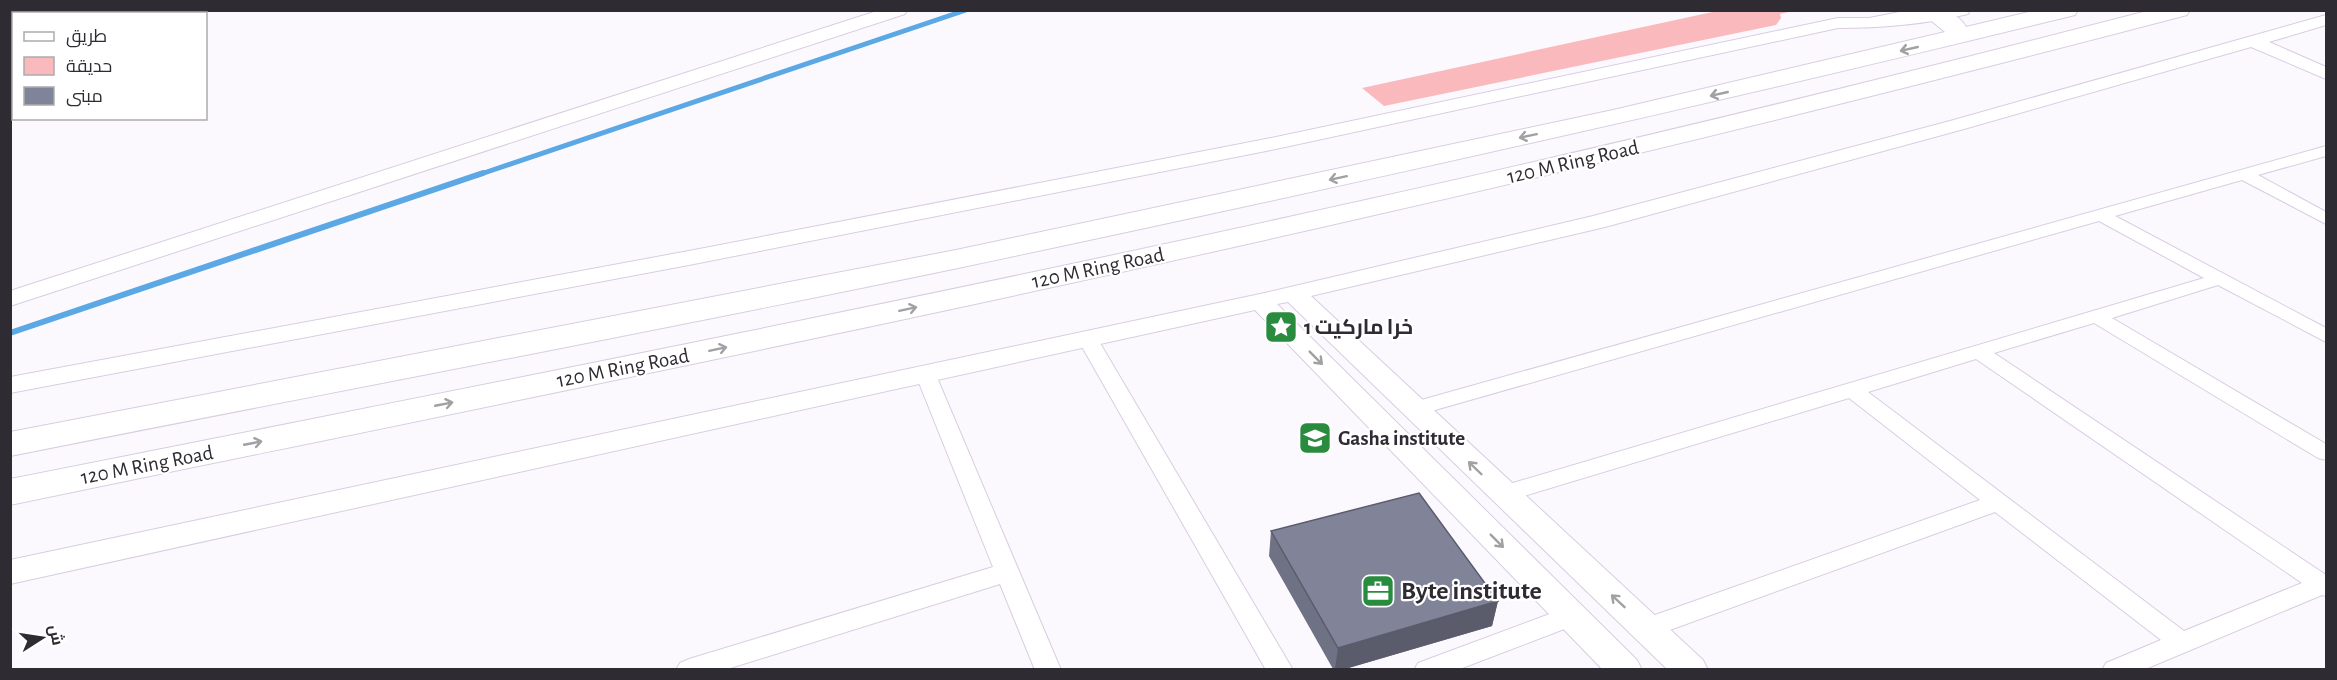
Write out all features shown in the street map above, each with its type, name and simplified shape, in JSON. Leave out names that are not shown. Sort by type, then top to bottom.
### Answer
[{"type":"highway","points":[[1979,10],[2037,18]]},
{"type":"highway","name":"120 M Ring Road","points":[[10,444],[956,259],[1613,118],[2067,10]]},
{"type":"highway","name":"120 M Ring Road","points":[[10,492],[728,347],[1413,199],[1892,85],[2179,10]]},
{"type":"highway","points":[[1927,13],[1955,26],[1957,33],[1952,39]]},
{"type":"street","points":[[10,299],[872,15],[899,10]]},
{"type":"street","points":[[10,385],[694,257],[1266,145],[1844,17],[1869,23],[1927,13],[1953,14],[1962,10]]},
{"type":"street","points":[[10,573],[1293,294],[1597,222],[2262,40],[2326,20]]},
{"type":"street","points":[[2262,40],[2326,63]]},
{"type":"street","points":[[2262,40],[2326,74]]},
{"type":"street","points":[[1414,409],[2326,151]]},
{"type":"street","points":[[2242,174],[2326,219]]},
{"type":"street","points":[[2099,214],[2326,336]]},
{"type":"street","points":[[1465,509],[1504,494],[2220,279]]},
{"type":"street","points":[[1293,294],[1691,669]]},
{"type":"street","points":[[1260,301],[1625,669]]},
{"type":"street","points":[[2096,316],[2326,453]]},
{"type":"street","points":[[1087,338],[1280,669]]},
{"type":"street","points":[[1978,352],[2324,586]]},
{"type":"street","points":[[925,373],[1048,669]]},
{"type":"street","points":[[1852,390],[2181,642]]},
{"type":"street","points":[[1647,628],[1999,502]]},
{"type":"street","points":[[689,669],[1008,572]]},
{"type":"street","points":[[2115,669],[2324,586]]},
{"type":"street","points":[[1427,669],[1571,616]]},
{"type":"green space","points":[[1717,11],[1793,11],[1780,14],[1781,18],[1776,25],[1384,106],[1362,88]]},
{"type":"building","name":"Byte institute","points":[[1419,493],[1498,601],[1338,648],[1271,531]]},
{"type":"waterway","points":[[478,175],[966,10]]},
{"type":"waterway","points":[[10,333],[483,173]]},
{"type":"place","name":"خرا ماركيت 1","points":[[1281,327]]},
{"type":"place","name":"Gasha institute","points":[[1315,438]]},
{"type":"place","name":"Byte institute","points":[[1378,591]]}]
